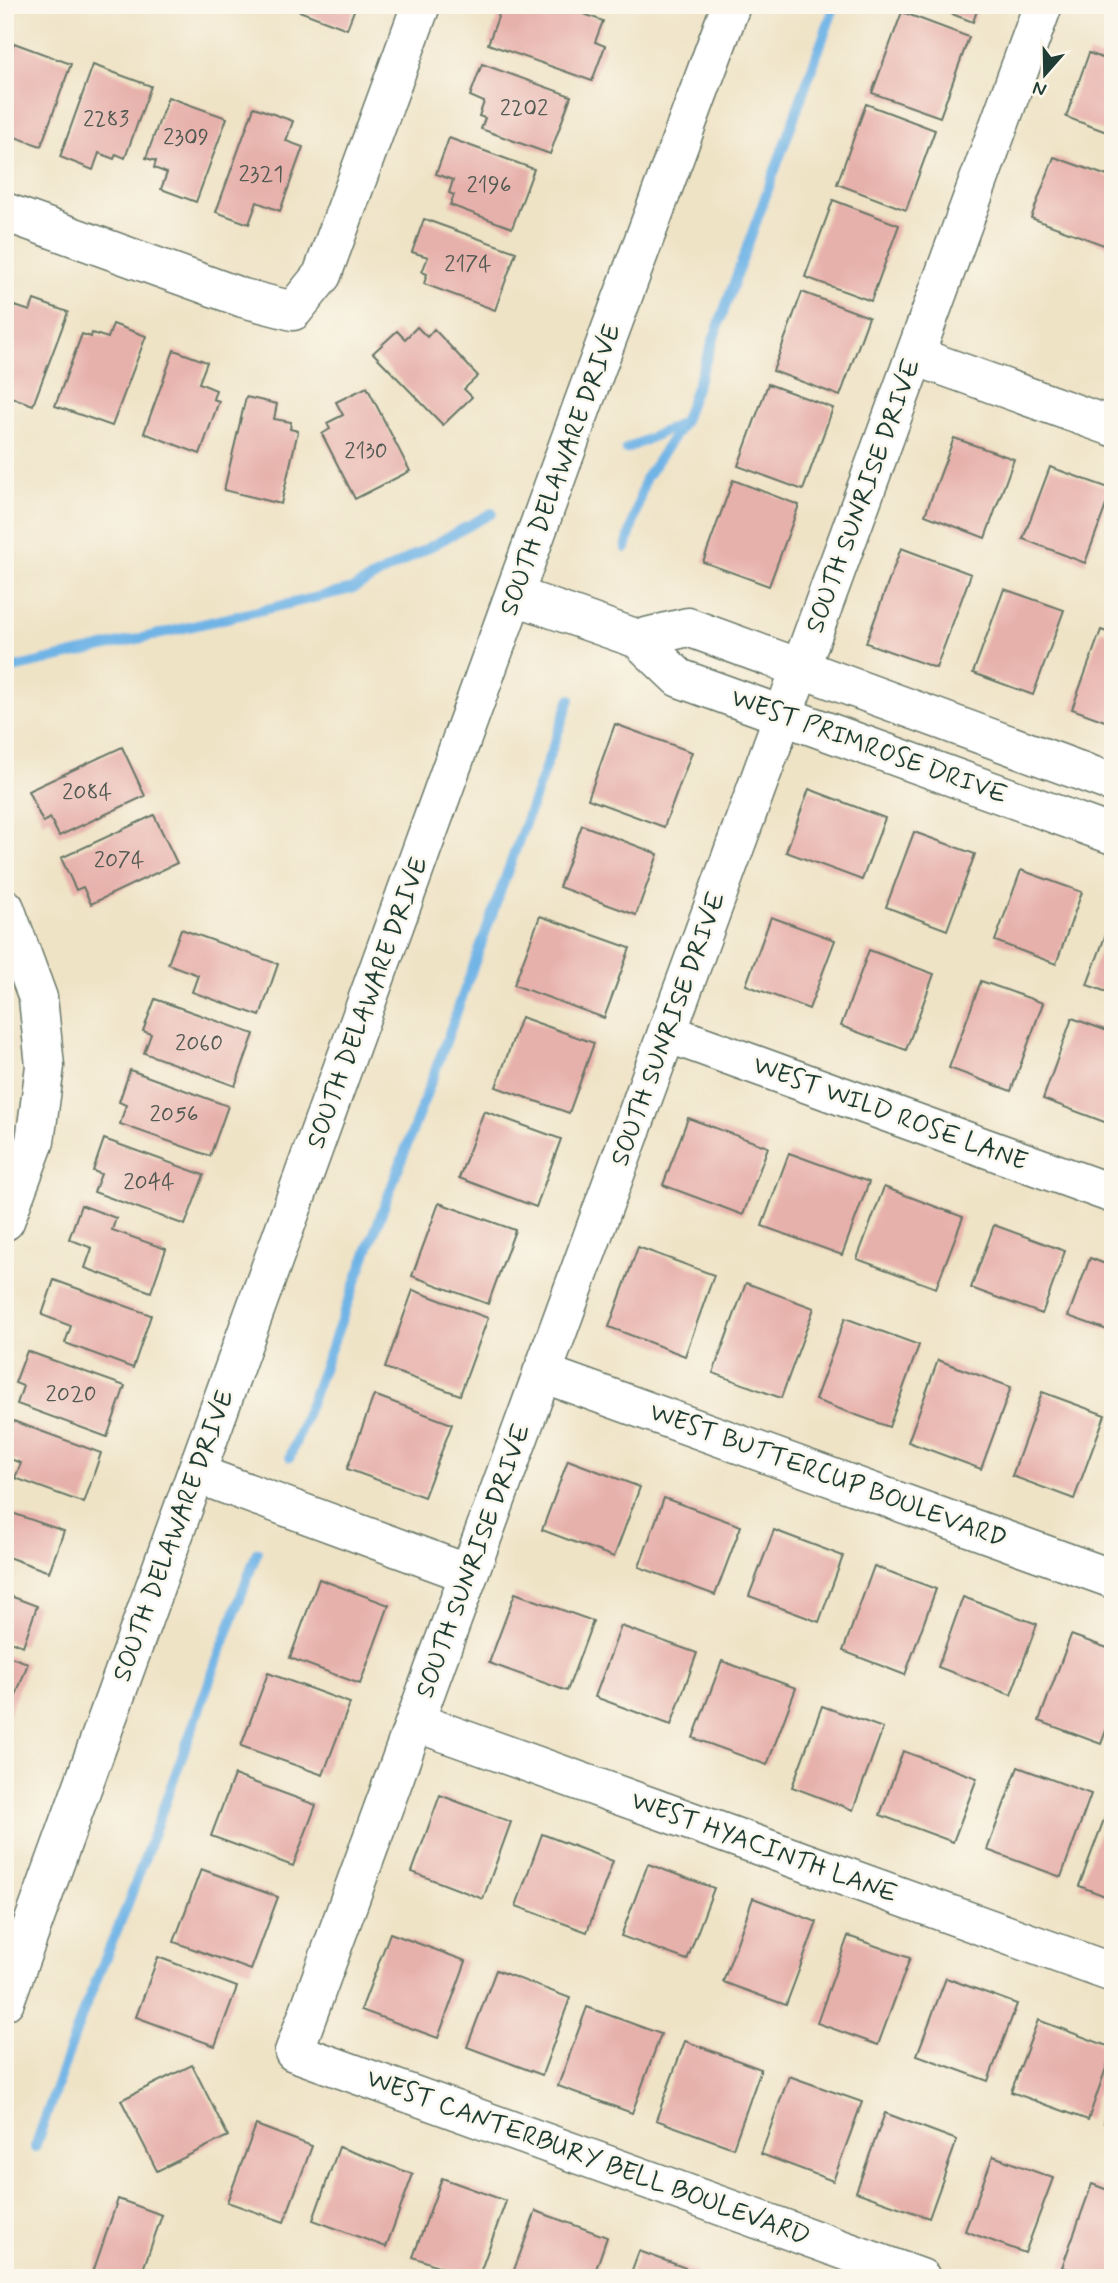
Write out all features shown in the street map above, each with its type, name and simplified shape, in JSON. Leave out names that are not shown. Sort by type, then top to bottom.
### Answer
[{"type":"street","points":[[5,212],[243,298],[293,312],[323,275],[421,5]]},
{"type":"street","name":"SOUTH DELAWARE DRIVE","points":[[5,2001],[516,596],[583,404],[731,5]]},
{"type":"street","name":"SOUTH SUNRISE DRIVE","points":[[294,2052],[1043,5]]},
{"type":"street","points":[[915,356],[1113,427]]},
{"type":"street","name":"WEST PRIMROSE DRIVE","points":[[516,596],[638,639],[679,678],[1113,835]]},
{"type":"street","name":"WEST PRIMROSE DRIVE","points":[[638,639],[688,627],[1113,783]]},
{"type":"street","points":[[5,1221],[35,1141],[45,1066],[38,998],[7,919]]},
{"type":"street","name":"WEST WILD ROSE LANE","points":[[667,1033],[1113,1194]]},
{"type":"street","name":"WEST BUTTERCUP BOULEVARD","points":[[542,1373],[1113,1579]]},
{"type":"street","points":[[197,1474],[469,1574]]},
{"type":"street","name":"WEST HYACINTH LANE","points":[[415,1722],[1113,1973]]},
{"type":"street","name":"WEST CANTERBURY BELL BOULEVARD","points":[[294,2052],[921,2278]]},
{"type":"building","points":[[292,5],[356,5],[347,29],[291,8]]},
{"type":"building","points":[[515,5],[560,5],[603,21],[595,42],[605,46],[592,81],[488,44],[501,9],[512,13]]},
{"type":"building","points":[[928,5],[979,5],[973,22]]},
{"type":"building","points":[[902,12],[969,37],[940,117],[872,93]]},
{"type":"building","points":[[14,43],[71,64],[41,146],[6,134],[12,117],[5,115],[5,66]]},
{"type":"building","points":[[1089,53],[1113,62],[1112,134],[1066,117]]},
{"type":"building","points":[[482,64],[571,96],[550,154],[481,129],[485,118],[479,116],[484,102],[470,96]]},
{"type":"building","points":[[93,65],[151,86],[125,158],[116,154],[114,159],[99,153],[93,170],[60,157]]},
{"type":"building","points":[[168,97],[227,118],[196,202],[161,189],[167,173],[154,168],[156,161],[146,158]]},
{"type":"building","points":[[866,104],[935,130],[906,210],[837,184]]},
{"type":"building","points":[[254,107],[293,121],[286,141],[303,147],[280,211],[257,202],[249,224],[216,212]]},
{"type":"building","points":[[449,138],[534,169],[512,228],[450,205],[454,195],[449,193],[453,180],[436,174]]},
{"type":"building","points":[[1054,157],[1113,178],[1113,235],[1109,247],[1031,218]]},
{"type":"building","points":[[833,200],[899,225],[871,301],[805,277]]},
{"type":"building","points":[[424,219],[516,252],[495,310],[424,284],[427,274],[422,272],[428,257],[412,252]]},
{"type":"building","points":[[802,292],[869,317],[840,396],[773,371]]},
{"type":"building","points":[[34,300],[68,312],[33,405],[5,395],[5,315],[11,317],[15,306],[30,311]]},
{"type":"building","points":[[113,324],[146,336],[112,426],[55,406],[82,334],[91,337],[92,333],[108,338]]},
{"type":"building","points":[[417,327],[427,337],[434,329],[478,376],[464,389],[472,397],[443,425],[373,353],[397,331],[405,339]]},
{"type":"building","points":[[174,350],[207,362],[199,383],[216,390],[213,399],[219,401],[200,454],[144,433]]},
{"type":"building","points":[[768,384],[833,408],[803,490],[738,466]]},
{"type":"building","points":[[367,387],[410,471],[355,499],[322,434],[330,429],[327,423],[343,415],[336,402]]},
{"type":"building","points":[[246,397],[277,404],[274,419],[291,422],[290,429],[298,431],[281,504],[224,490]]},
{"type":"building","points":[[954,438],[1014,459],[985,538],[925,515]]},
{"type":"building","points":[[1050,467],[1112,489],[1085,563],[1023,539]]},
{"type":"building","points":[[733,480],[799,505],[769,586],[703,562]]},
{"type":"building","points":[[901,548],[971,574],[936,668],[866,643]]},
{"type":"building","points":[[1004,589],[1064,610],[1033,695],[973,673]]},
{"type":"building","points":[[1101,630],[1113,634],[1113,724],[1072,709]]},
{"type":"building","points":[[615,724],[692,752],[664,827],[588,799]]},
{"type":"building","points":[[122,747],[145,796],[59,836],[50,818],[43,822],[28,791]]},
{"type":"building","points":[[809,789],[885,818],[862,880],[786,852]]},
{"type":"building","points":[[154,815],[177,863],[91,904],[83,887],[76,890],[61,858]]},
{"type":"building","points":[[582,825],[658,854],[636,915],[559,887]]},
{"type":"building","points":[[914,832],[975,854],[947,930],[886,907]]},
{"type":"building","points":[[1021,870],[1082,892],[1056,964],[995,941]]},
{"type":"building","points":[[1113,915],[1113,994],[1087,985]]},
{"type":"building","points":[[540,916],[630,948],[604,1018],[514,985]]},
{"type":"building","points":[[771,917],[835,940],[809,1009],[746,985]]},
{"type":"building","points":[[181,929],[278,964],[260,1016],[192,992],[198,975],[168,964]]},
{"type":"building","points":[[869,950],[934,974],[906,1050],[841,1026]]},
{"type":"building","points":[[981,981],[1043,1003],[1011,1091],[949,1068]]},
{"type":"building","points":[[155,999],[254,1034],[235,1086],[144,1053],[151,1034],[143,1031]]},
{"type":"building","points":[[521,1017],[594,1043],[569,1113],[496,1087]]},
{"type":"building","points":[[1072,1018],[1113,1033],[1113,1107],[1107,1123],[1043,1099]]},
{"type":"building","points":[[130,1070],[228,1106],[210,1156],[120,1124],[126,1105],[119,1102]]},
{"type":"building","points":[[484,1111],[561,1139],[536,1207],[459,1178]]},
{"type":"building","points":[[688,1118],[768,1147],[743,1215],[663,1185]]},
{"type":"building","points":[[104,1139],[204,1175],[185,1225],[94,1192],[101,1174],[93,1171]]},
{"type":"building","points":[[789,1153],[869,1182],[842,1255],[762,1226]]},
{"type":"building","points":[[884,1187],[963,1217],[936,1288],[857,1259]]},
{"type":"building","points":[[439,1203],[515,1230],[488,1304],[412,1276]]},
{"type":"building","points":[[81,1205],[116,1218],[112,1230],[166,1249],[151,1292],[85,1268],[92,1248],[69,1239]]},
{"type":"building","points":[[994,1225],[1065,1251],[1042,1314],[971,1288]]},
{"type":"building","points":[[638,1247],[714,1275],[685,1356],[609,1327]]},
{"type":"building","points":[[1090,1258],[1113,1267],[1113,1332],[1068,1316]]},
{"type":"building","points":[[54,1280],[151,1315],[133,1368],[65,1343],[71,1326],[42,1315]]},
{"type":"building","points":[[746,1283],[814,1308],[781,1398],[713,1373]]},
{"type":"building","points":[[413,1290],[488,1318],[460,1395],[385,1368]]},
{"type":"building","points":[[845,1318],[919,1345],[889,1427],[815,1400]]},
{"type":"building","points":[[27,1351],[125,1386],[107,1437],[17,1404],[23,1386],[15,1383]]},
{"type":"building","points":[[938,1360],[1011,1387],[981,1469],[908,1442]]},
{"type":"building","points":[[1042,1392],[1105,1415],[1074,1499],[1012,1476]]},
{"type":"building","points":[[374,1395],[452,1424],[424,1497],[347,1469]]},
{"type":"building","points":[[5,1418],[101,1453],[84,1503],[15,1478],[21,1463],[5,1457]]},
{"type":"building","points":[[568,1460],[640,1487],[614,1557],[542,1530]]},
{"type":"building","points":[[5,1496],[14,1499],[9,1512],[64,1531],[49,1572],[5,1556]]},
{"type":"building","points":[[664,1498],[741,1526],[715,1595],[639,1567]]},
{"type":"building","points":[[774,1530],[843,1556],[819,1622],[749,1596]]},
{"type":"building","points":[[874,1566],[936,1589],[905,1675],[843,1651]]},
{"type":"building","points":[[319,1579],[389,1605],[360,1684],[290,1658]]},
{"type":"building","points":[[515,1593],[593,1621],[567,1691],[489,1663]]},
{"type":"building","points":[[5,1594],[37,1606],[23,1646],[5,1639]]},
{"type":"building","points":[[963,1597],[1037,1624],[1011,1695],[938,1667]]},
{"type":"building","points":[[621,1626],[697,1653],[671,1725],[595,1697]]},
{"type":"building","points":[[1071,1635],[1113,1650],[1113,1712],[1101,1744],[1039,1721]]},
{"type":"building","points":[[5,1655],[28,1663],[9,1714],[5,1712]]},
{"type":"building","points":[[722,1661],[796,1688],[767,1765],[693,1738]]},
{"type":"building","points":[[268,1673],[350,1703],[323,1775],[241,1746]]},
{"type":"building","points":[[822,1706],[883,1728],[853,1810],[792,1787]]},
{"type":"building","points":[[903,1751],[977,1778],[953,1842],[880,1815]]},
{"type":"building","points":[[1018,1767],[1091,1794],[1061,1877],[987,1850]]},
{"type":"building","points":[[234,1775],[316,1805],[293,1866],[211,1836]]},
{"type":"building","points":[[440,1795],[511,1822],[483,1899],[412,1872]]},
{"type":"building","points":[[1108,1809],[1113,1810],[1113,1899],[1079,1886]]},
{"type":"building","points":[[542,1834],[613,1861],[587,1932],[516,1906]]},
{"type":"building","points":[[648,1864],[714,1888],[687,1960],[621,1936]]},
{"type":"building","points":[[201,1869],[278,1897],[251,1970],[174,1942]]},
{"type":"building","points":[[753,1898],[817,1922],[786,2005],[723,1982]]},
{"type":"building","points":[[390,1933],[466,1961],[438,2038],[361,2010]]},
{"type":"building","points":[[848,1936],[910,1958],[878,2045],[817,2023]]},
{"type":"building","points":[[158,1957],[237,1987],[215,2046],[136,2017]]},
{"type":"building","points":[[496,1970],[570,1998],[542,2075],[467,2047]]},
{"type":"building","points":[[946,1978],[1017,2004],[988,2081],[917,2055]]},
{"type":"building","points":[[587,2007],[661,2034],[632,2113],[558,2086]]},
{"type":"building","points":[[1038,2020],[1113,2048],[1088,2120],[1011,2092]]},
{"type":"building","points":[[685,2041],[761,2069],[733,2148],[656,2120]]},
{"type":"building","points":[[192,2065],[228,2136],[157,2171],[121,2100]]},
{"type":"building","points":[[789,2076],[862,2102],[833,2181],[761,2154]]},
{"type":"building","points":[[1113,2099],[1113,2126],[1104,2123]]},
{"type":"building","points":[[885,2113],[957,2140],[929,2218],[856,2192]]},
{"type":"building","points":[[256,2125],[312,2146],[284,2222],[227,2202]]},
{"type":"building","points":[[339,2147],[413,2174],[386,2247],[313,2220]]},
{"type":"building","points":[[993,2156],[1053,2178],[1025,2253],[965,2231]]},
{"type":"building","points":[[442,2178],[506,2201],[478,2278],[471,2278],[413,2257]]},
{"type":"building","points":[[1092,2184],[1113,2192],[1113,2278],[1092,2278],[1062,2267]]},
{"type":"building","points":[[118,2199],[162,2215],[140,2278],[91,2278]]},
{"type":"building","points":[[536,2211],[607,2237],[593,2278],[511,2278]]},
{"type":"building","points":[[639,2251],[697,2272],[695,2278],[629,2278]]},
{"type":"waterway","points":[[626,548],[645,479],[683,423],[835,5]]},
{"type":"waterway","points":[[626,449],[680,424]]},
{"type":"waterway","points":[[5,670],[352,589],[492,513]]},
{"type":"waterway","points":[[290,1457],[444,1047],[570,699]]},
{"type":"waterway","points":[[35,2147],[83,2012],[127,1906],[257,1552]]}]
